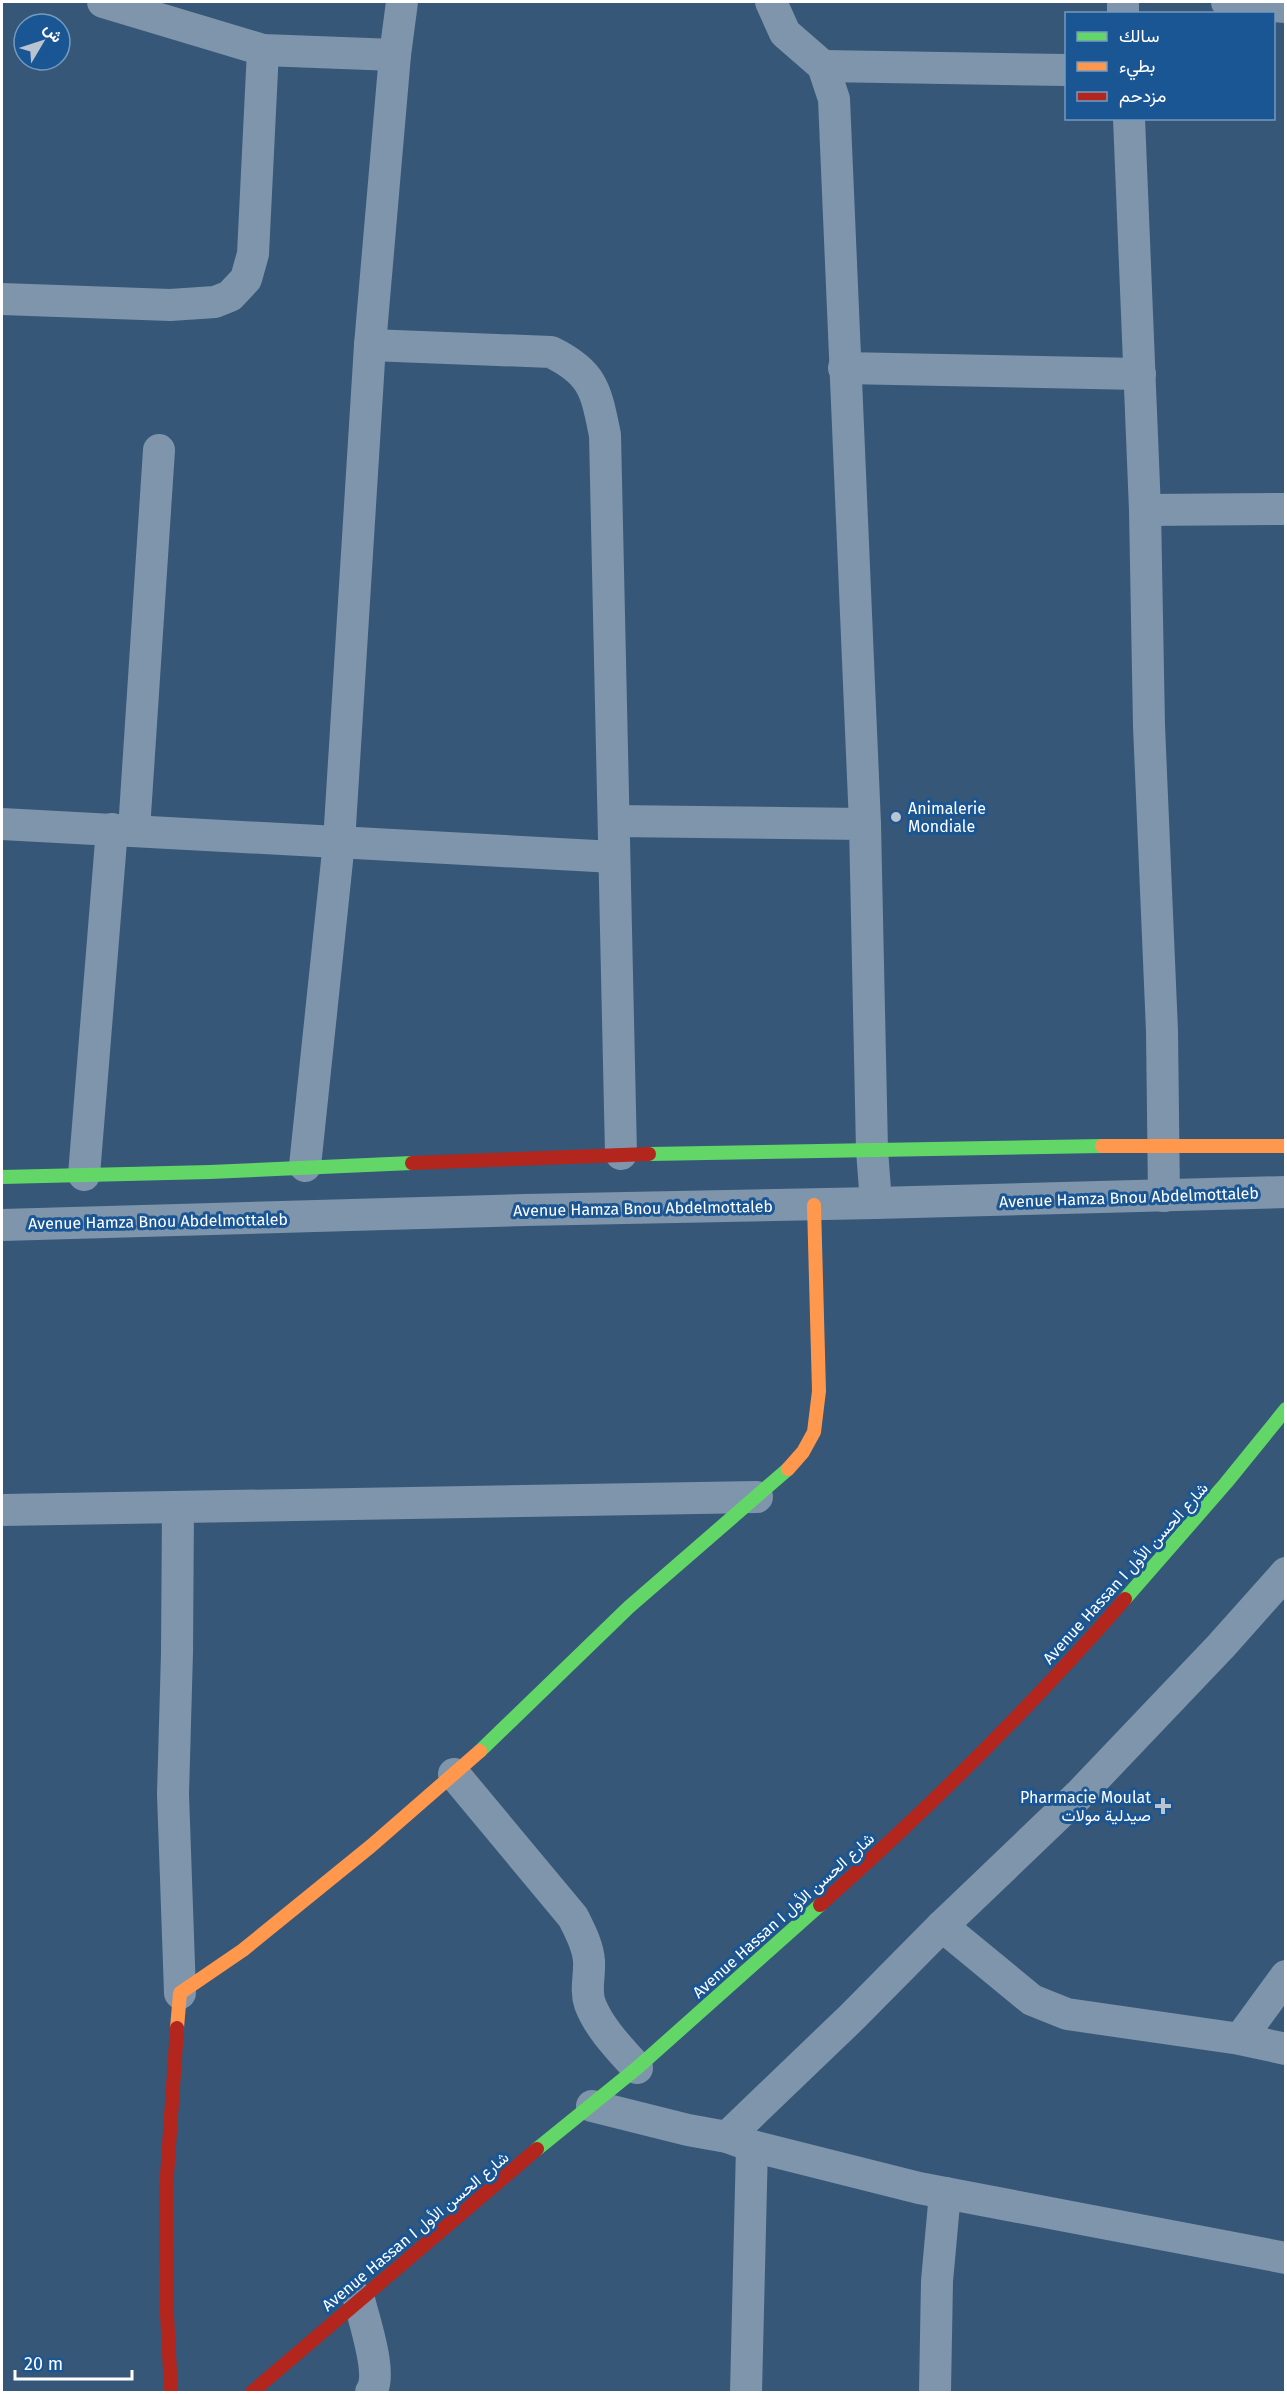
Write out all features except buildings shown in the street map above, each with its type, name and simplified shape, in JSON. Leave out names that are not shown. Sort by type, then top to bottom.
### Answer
[{"type":"street","points":[[103,2],[263,50],[395,55]]},
{"type":"street","points":[[304,1166],[339,842],[370,345],[395,55],[402,2]]},
{"type":"street","points":[[771,2],[785,33],[823,66],[834,99],[865,824],[872,1150],[876,1203]]},
{"type":"street","points":[[1227,2],[1286,7]]},
{"type":"street","points":[[2,299],[170,304],[215,302],[230,296],[246,279],[253,254],[263,50]]},
{"type":"street","points":[[823,66],[1065,70]]},
{"type":"street","points":[[1129,120],[1145,510],[1149,726],[1159,960],[1164,1196]]},
{"type":"street","points":[[370,345],[551,352],[572,362],[585,375],[597,398],[605,435],[621,1154]]},
{"type":"street","points":[[844,368],[1140,374]]},
{"type":"street","points":[[84,1175],[123,830],[159,450]]},
{"type":"street","points":[[1145,510],[1286,509]]},
{"type":"street","points":[[615,821],[865,824]]},
{"type":"street","points":[[2,824],[614,856]]},
{"type":"street","points":[[2,1177],[210,1172],[304,1166],[621,1154],[1164,1145],[1286,1146]]},
{"type":"street","name":"Avenue Hamza Bnou Abdelmottaleb","points":[[2,1225],[1286,1192]]},
{"type":"street","points":[[180,1993],[243,1950],[371,1846],[454,1774],[629,1607],[785,1473],[803,1452],[814,1432],[819,1391],[814,1205]]},
{"type":"street","name":"Avenue Hassan I شارع الحسن الأول","points":[[252,2392],[490,2187],[637,2068],[904,1830],[1071,1660],[1143,1581],[1286,1409]]},
{"type":"street","points":[[2,1510],[757,1497]]},
{"type":"street","points":[[171,2392],[167,2314],[166,2190],[180,1993],[173,1794],[178,1507]]},
{"type":"street","points":[[746,2392],[739,2142],[852,2017],[942,1926],[1082,1793],[1213,1655],[1286,1573]]},
{"type":"street","points":[[454,1774],[573,1917],[582,1935],[589,1961],[587,1982],[590,2002],[614,2041],[637,2068]]},
{"type":"street","points":[[942,1926],[1032,2000],[1059,2010],[1240,2039],[1286,2049]]},
{"type":"street","points":[[1240,2039],[1286,1976]]},
{"type":"street","points":[[592,2106],[945,2193],[1286,2258]]},
{"type":"street","points":[[935,2392],[937,2281],[945,2193]]},
{"type":"street","points":[[359,2299],[373,2357],[375,2386],[371,2392]]},
{"type":"traffic: fast","points":[[649,1154],[1102,1146]]},
{"type":"traffic: fast","points":[[2,1177],[210,1172],[412,1163]]},
{"type":"traffic: fast","points":[[1125,1599],[1226,1483],[1286,1409]]},
{"type":"traffic: fast","points":[[480,1751],[629,1607],[788,1469]]},
{"type":"traffic: fast","points":[[537,2149],[637,2068],[820,1905]]},
{"type":"traffic: slow","points":[[1102,1146],[1286,1146]]},
{"type":"traffic: slow","points":[[788,1469],[803,1452],[814,1432],[819,1391],[814,1205]]},
{"type":"traffic: slow","points":[[177,2028],[180,1993],[243,1950],[371,1846],[480,1751]]},
{"type":"traffic: jam","points":[[412,1163],[649,1154]]},
{"type":"traffic: jam","points":[[820,1905],[978,1756],[1053,1679],[1125,1599]]},
{"type":"traffic: jam","points":[[171,2392],[167,2314],[166,2190],[177,2028]]},
{"type":"traffic: jam","points":[[252,2392],[537,2149]]},
{"type":"place","name":"Animalerie Mondiale","points":[[896,817]]},
{"type":"place","name":"Pharmacie Moulat صيدلية مولات","points":[[1163,1806]]}]
